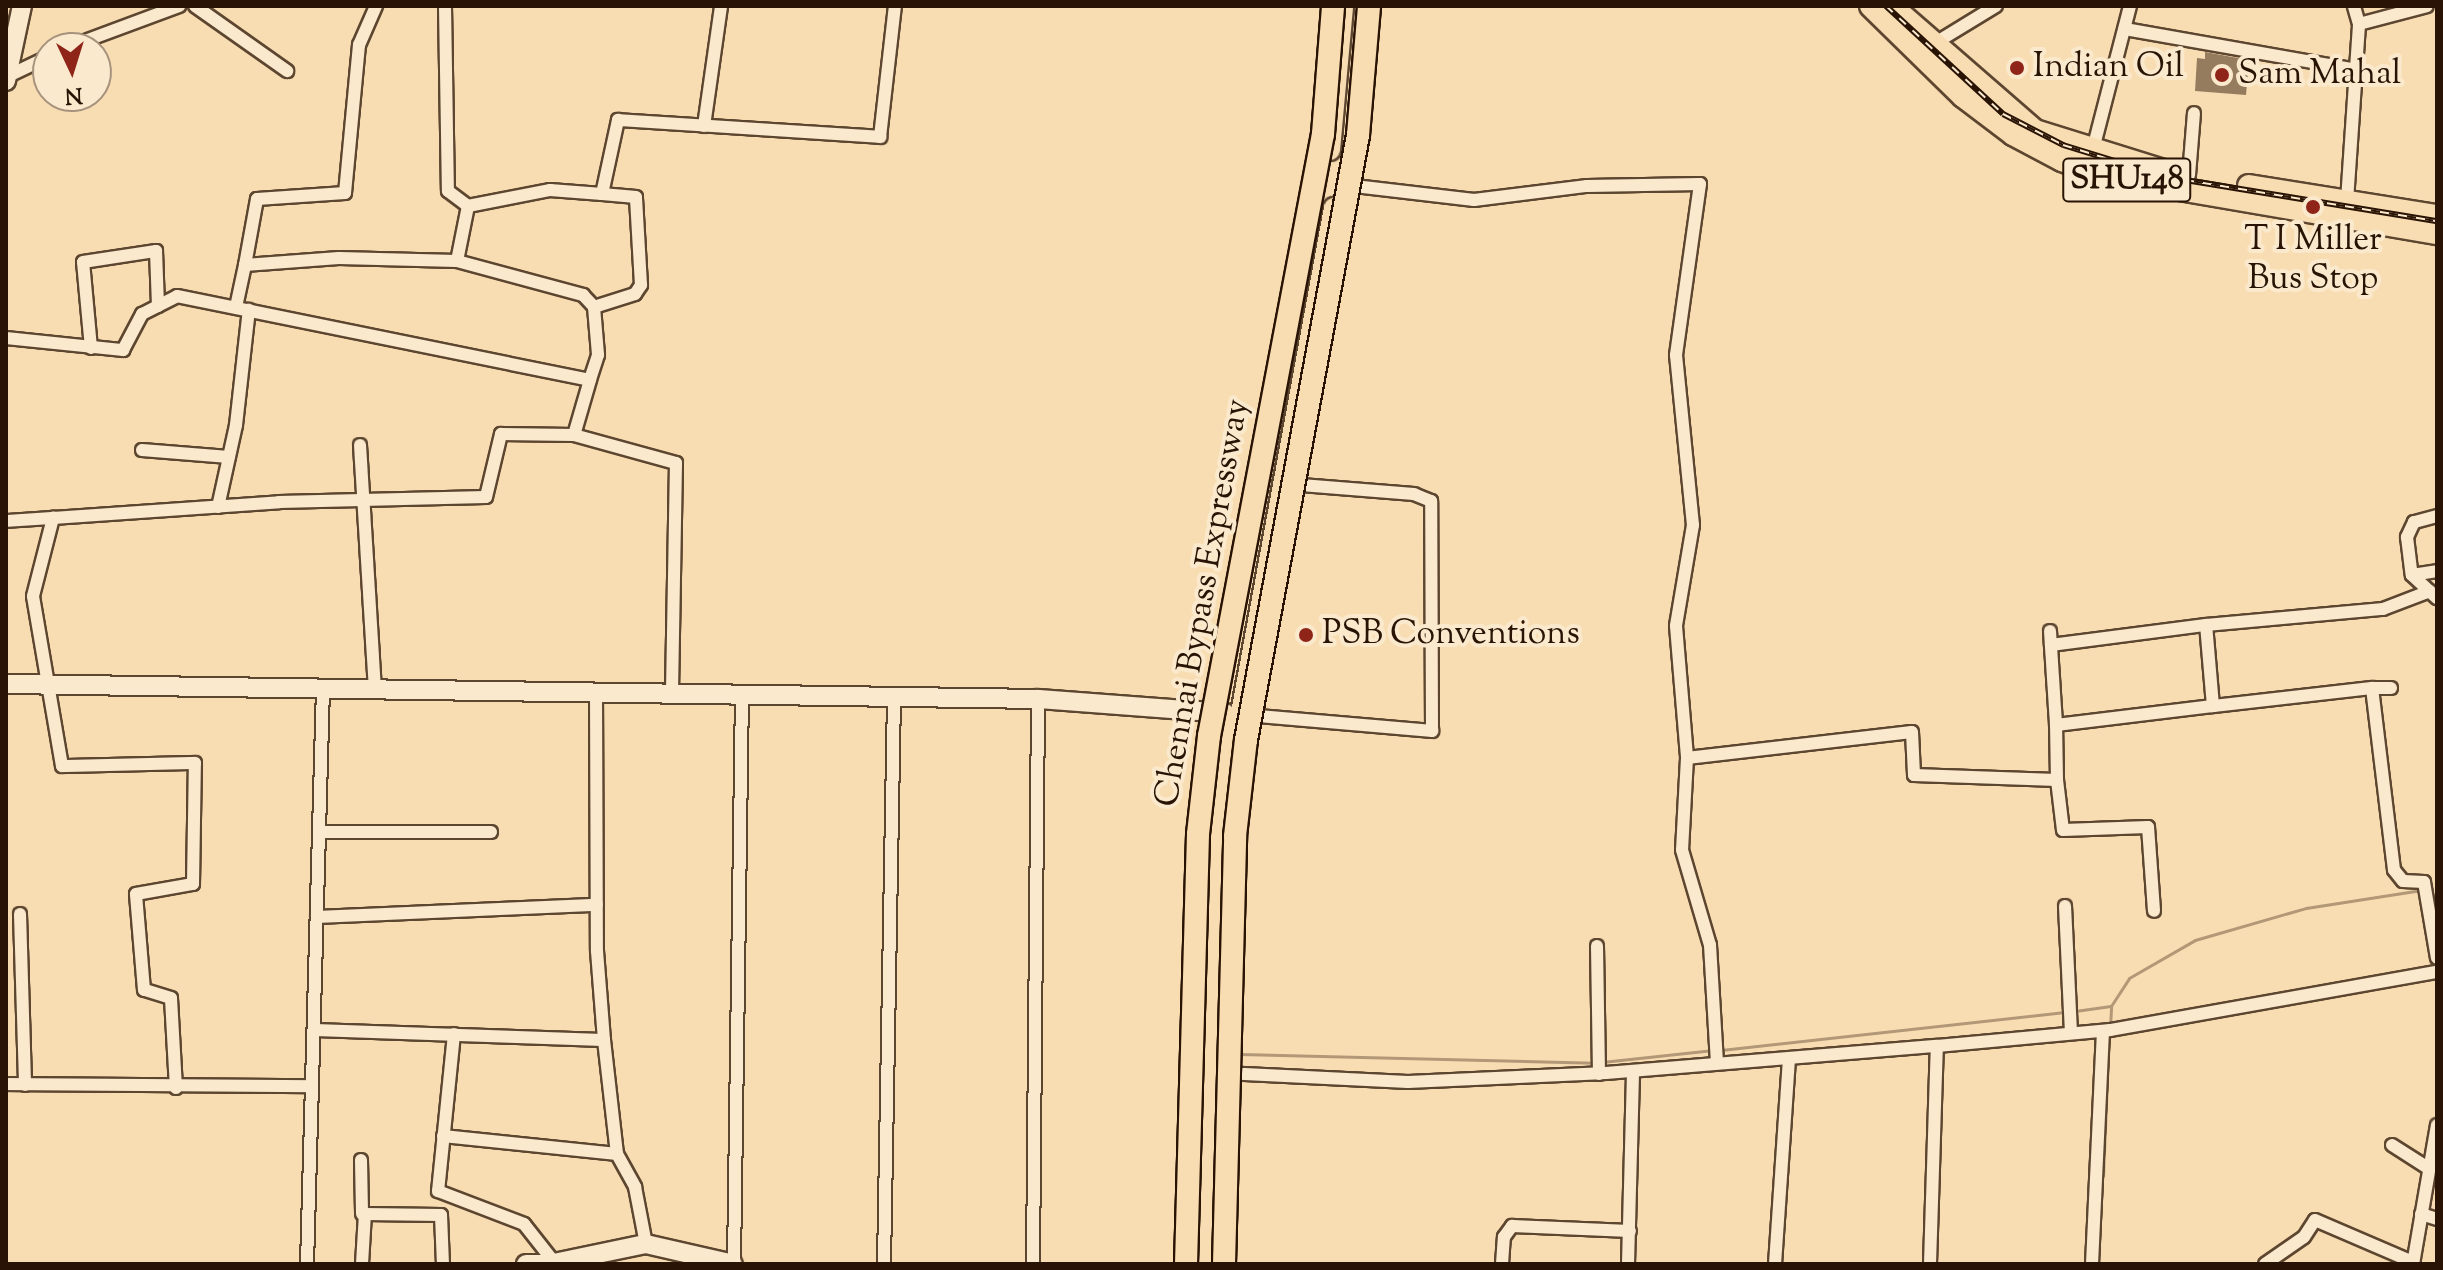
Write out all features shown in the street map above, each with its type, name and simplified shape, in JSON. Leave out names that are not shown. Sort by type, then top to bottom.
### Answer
[{"type":"highway","name":"Chennai Bypass Expressway","points":[[1186,1264],[1198,834],[1209,736],[1323,134],[1333,6]]},
{"type":"highway","name":"Chennai Bypass Expressway","points":[[1224,1264],[1235,836],[1244,754],[1358,135],[1369,6]]},
{"type":"highway","name":"SHU148","points":[[1871,6],[1963,96],[2013,134],[2062,160],[2103,176],[2437,233]]},
{"type":"highway","name":"SHU148","points":[[1897,9],[1932,45],[2022,123],[2092,153],[2189,175],[2437,216]]},
{"type":"main road","points":[[1234,714],[1338,109],[1343,6]]},
{"type":"main road","points":[[1217,1264],[1226,1073],[1215,808],[1339,184],[1361,6]]},
{"type":"main road","points":[[1202,1264],[1226,1073]]},
{"type":"street","points":[[7,78],[22,6]]},
{"type":"street","points":[[109,32],[179,6]]},
{"type":"street","points":[[195,6],[287,71]]},
{"type":"street","points":[[218,507],[229,457],[245,265],[257,199],[345,193],[359,45],[376,6]]},
{"type":"street","points":[[445,6],[448,191],[468,206],[550,190],[636,197],[641,285],[635,294],[594,307]]},
{"type":"street","points":[[704,126],[721,6]]},
{"type":"street","points":[[602,194],[618,120],[880,137],[895,6]]},
{"type":"street","points":[[1932,45],[1996,6]]},
{"type":"street","points":[[2092,153],[2130,6]]},
{"type":"street","points":[[2347,201],[2353,69],[2359,24],[2354,6]]},
{"type":"street","points":[[2359,24],[2427,6]]},
{"type":"street","points":[[2125,29],[2353,69]]},
{"type":"street","points":[[7,78],[32,65]]},
{"type":"street","points":[[2189,175],[2194,113]]},
{"type":"street","points":[[1339,184],[1474,200],[1587,186],[1700,184],[1676,355],[1693,525],[1676,626],[1687,758],[1682,850],[1710,945],[1717,1054]]},
{"type":"street","points":[[457,261],[468,206]]},
{"type":"street","points":[[91,348],[83,262],[156,251],[158,306]]},
{"type":"street","points":[[245,265],[339,258],[457,261],[583,295],[594,307],[598,355],[574,435]]},
{"type":"street","points":[[6,338],[123,350],[142,314],[177,296],[590,380]]},
{"type":"street","points":[[6,521],[218,507],[486,497],[501,434],[574,435],[676,463],[672,692]]},
{"type":"street","points":[[360,445],[360,504],[375,690]]},
{"type":"street","points":[[142,450],[229,457]]},
{"type":"street","points":[[6,684],[1038,699],[1432,731],[1431,501],[1414,494],[1281,483]]},
{"type":"street","points":[[2434,594],[2412,575],[2408,528],[2437,516]]},
{"type":"street","points":[[53,518],[33,596],[44,685],[62,766],[195,763],[193,884],[136,894],[144,990],[171,998],[176,1088]]},
{"type":"street","points":[[2412,575],[2437,571]]},
{"type":"street","points":[[2051,645],[2206,625],[2383,609],[2434,594]]},
{"type":"street","points":[[2206,625],[2213,706]]},
{"type":"street","points":[[2050,631],[2057,780],[2063,830],[2148,827],[2154,911]]},
{"type":"street","points":[[2372,688],[2394,870],[2403,881],[2424,882],[2437,958]]},
{"type":"street","points":[[2056,725],[2391,688]]},
{"type":"street","points":[[307,1264],[323,689]]},
{"type":"street","points":[[596,691],[597,905],[604,1040],[617,1154],[635,1187],[646,1244]]},
{"type":"street","points":[[454,1034],[438,1191],[524,1224],[542,1263],[646,1244],[734,1264],[742,694]]},
{"type":"street","points":[[884,1264],[894,696]]},
{"type":"street","points":[[1033,1264],[1038,699]]},
{"type":"street","points":[[1687,758],[1912,732],[1914,775],[2057,780]]},
{"type":"street","points":[[319,832],[491,832]]},
{"type":"street","points":[[317,917],[597,905]]},
{"type":"street","points":[[2065,906],[2071,1033]]},
{"type":"street","points":[[20,914],[25,1085]]},
{"type":"street","points":[[1597,946],[1599,1074]]},
{"type":"street","points":[[1226,1073],[1408,1082],[1633,1071],[1717,1054],[1789,1058],[1937,1046],[2103,1031],[2437,972]]},
{"type":"street","points":[[314,1030],[604,1040]]},
{"type":"street","points":[[2092,1264],[2103,1031]]},
{"type":"street","points":[[1930,1264],[1937,1046]]},
{"type":"street","points":[[1775,1264],[1789,1058]]},
{"type":"street","points":[[1628,1264],[1633,1071]]},
{"type":"street","points":[[6,1084],[176,1088],[312,1086]]},
{"type":"street","points":[[2265,1264],[2304,1237],[2315,1220],[2413,1263],[2437,1125]]},
{"type":"street","points":[[443,1136],[617,1154]]},
{"type":"street","points":[[2392,1145],[2428,1168]]},
{"type":"street","points":[[361,1160],[362,1264]]},
{"type":"street","points":[[362,1214],[441,1215],[443,1264]]},
{"type":"street","points":[[2421,1214],[2437,1219]]},
{"type":"street","points":[[1502,1264],[1504,1237],[1512,1226],[1630,1231]]},
{"type":"building","name":"Sam Mahal","points":[[2205,52],[2249,60],[2246,95],[2195,91],[2197,58],[2205,59]]},
{"type":"waterway","points":[[2110,1028],[2111,1006],[2129,978],[2195,940],[2306,908],[2422,890]]},
{"type":"waterway","points":[[2075,1011],[2111,1006]]},
{"type":"waterway","points":[[1721,1050],[2067,1012]]},
{"type":"waterway","points":[[2103,1176],[2109,1035]]},
{"type":"waterway","points":[[1602,1062],[1713,1050]]},
{"type":"waterway","points":[[1238,1054],[1594,1063]]},
{"type":"railway","points":[[1886,6],[2003,114],[2063,145],[2167,177],[2437,221]]},
{"type":"place","name":"Indian Oil","points":[[2017,68]]},
{"type":"place","name":"Sam Mahal","points":[[2222,75]]},
{"type":"place","name":"T I Miller Bus Stop","points":[[2313,207]]},
{"type":"place","name":"PSB Conventions","points":[[1306,635]]}]
